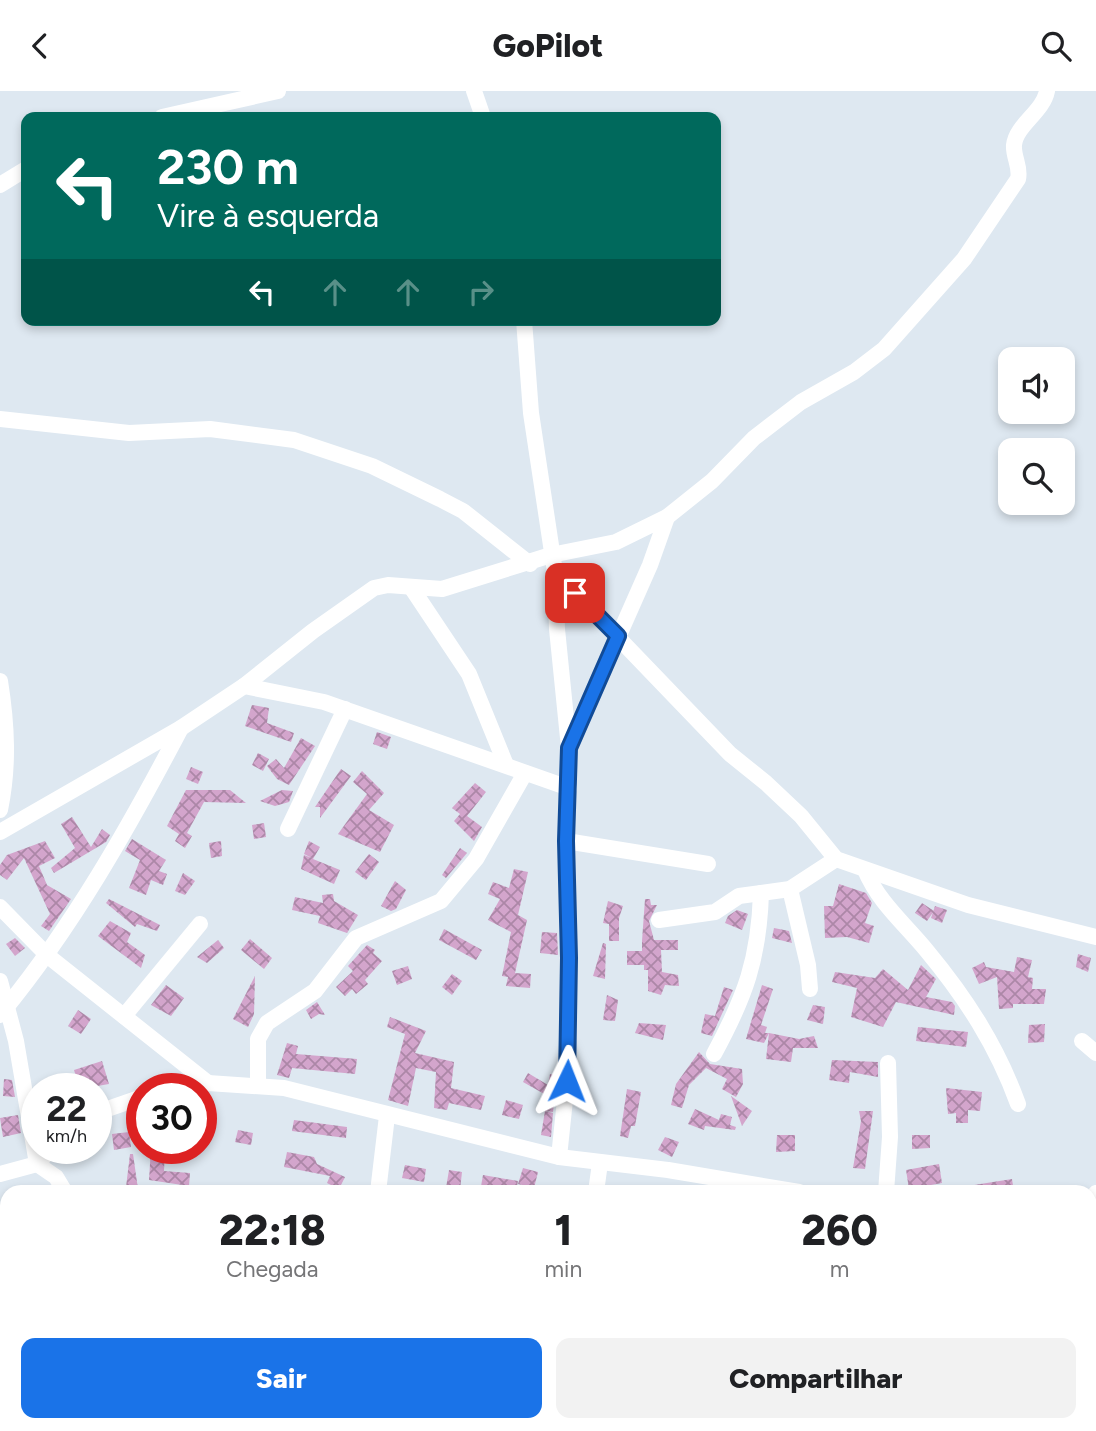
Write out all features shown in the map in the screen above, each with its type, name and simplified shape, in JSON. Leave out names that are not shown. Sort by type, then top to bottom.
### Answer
[{"type":"street","points":[[184,112],[278,91]]},
{"type":"street","points":[[474,91],[481,112]]},
{"type":"street","points":[[0,832],[181,728],[244,687],[313,631],[374,588],[442,589],[488,573],[530,564],[551,555],[616,542],[667,517],[712,481],[754,438],[801,402],[854,372],[884,349],[964,259],[1018,179],[1020,172],[1014,145],[1018,135],[1045,99],[1047,91]]},
{"type":"street","points":[[0,185],[21,172]]},
{"type":"street","points":[[524,326],[531,413],[555,572],[557,629],[569,748],[566,841],[569,1007],[567,1081],[559,1157]]},
{"type":"street","points":[[0,419],[130,433],[210,429],[262,434],[307,443],[372,466],[463,511],[530,564]]},
{"type":"street","points":[[569,748],[650,565],[667,517]]},
{"type":"street","points":[[555,572],[730,754],[801,816],[836,859],[968,905],[1096,937]]},
{"type":"street","points":[[411,587],[469,674],[506,765]]},
{"type":"street","points":[[0,681],[7,722],[7,776],[0,810]]},
{"type":"street","points":[[244,687],[345,709],[569,788]]},
{"type":"street","points":[[288,829],[345,709]]},
{"type":"street","points":[[4,1010],[48,956],[128,824],[181,728]]},
{"type":"street","points":[[258,1084],[258,1039],[267,1023],[315,991],[356,937],[440,901],[476,859],[525,773]]},
{"type":"street","points":[[566,841],[709,864]]},
{"type":"street","points":[[659,920],[715,912],[739,896],[790,889],[836,859]]},
{"type":"street","points":[[864,870],[880,900],[926,949],[990,1037],[1018,1104]]},
{"type":"street","points":[[790,889],[804,944],[810,989]]},
{"type":"street","points":[[714,1055],[754,967],[760,936],[761,893]]},
{"type":"street","points":[[0,907],[48,956],[195,1073]]},
{"type":"street","points":[[124,1016],[200,924]]},
{"type":"street","points":[[0,981],[21,1089]]},
{"type":"street","points":[[1082,1041],[1096,1053]]},
{"type":"street","points":[[887,1185],[890,1137],[888,1063]]},
{"type":"street","points":[[217,1083],[258,1084],[310,1094],[559,1157],[668,1170],[757,1185]]},
{"type":"street","points":[[378,1185],[387,1115]]},
{"type":"street","points":[[597,1185],[600,1163]]},
{"type":"street","points":[[0,1174],[37,1164],[56,1177],[61,1185]]},
{"type":"building","points":[[252,705],[269,708],[267,723],[294,733],[291,742],[245,726]]},
{"type":"building","points":[[377,732],[391,737],[387,749],[373,744]]},
{"type":"building","points":[[301,738],[315,746],[289,785],[277,779],[267,766],[276,759],[284,768]]},
{"type":"building","points":[[258,753],[269,759],[263,771],[252,765]]},
{"type":"building","points":[[191,767],[203,772],[198,784],[186,779]]},
{"type":"building","points":[[341,769],[351,776],[320,818],[320,807],[315,807]]},
{"type":"building","points":[[362,771],[384,793],[369,810],[394,825],[380,852],[338,834],[367,794],[353,782]]},
{"type":"building","points":[[475,783],[486,792],[467,816],[482,827],[474,841],[454,821],[460,814],[452,808]]},
{"type":"building","points":[[186,790],[230,790],[246,803],[204,802],[187,833],[192,836],[185,848],[175,841],[179,834],[167,826]]},
{"type":"building","points":[[282,790],[293,791],[289,802],[275,806],[260,801]]},
{"type":"building","points":[[72,817],[91,847],[102,829],[110,835],[106,842],[54,873],[51,868],[75,848],[61,824]]},
{"type":"building","points":[[264,823],[266,837],[254,839],[252,825]]},
{"type":"building","points":[[132,839],[166,860],[159,871],[167,874],[163,885],[151,880],[146,895],[129,888],[140,860],[125,851]]},
{"type":"building","points":[[45,841],[55,858],[39,866],[47,885],[71,899],[49,931],[41,926],[50,914],[24,858],[7,880],[0,875],[0,865],[7,855]]},
{"type":"building","points":[[221,841],[222,856],[211,858],[209,843]]},
{"type":"building","points":[[309,841],[320,847],[313,859],[340,870],[334,884],[301,869],[304,855],[312,858],[304,854]]},
{"type":"building","points":[[460,848],[467,853],[446,878],[442,875]]},
{"type":"building","points":[[369,854],[379,862],[366,880],[355,872]]},
{"type":"building","points":[[514,869],[528,872],[518,915],[527,920],[515,973],[531,974],[530,988],[506,986],[508,977],[502,976],[511,932],[488,920],[500,899],[488,894],[493,882],[509,888]]},
{"type":"building","points":[[183,873],[195,881],[185,895],[175,891]]},
{"type":"building","points":[[395,881],[406,890],[396,909],[391,911],[381,906]]},
{"type":"building","points":[[839,884],[866,893],[872,903],[865,923],[874,926],[869,943],[847,937],[825,938],[824,906],[833,906]]},
{"type":"building","points":[[333,894],[334,901],[358,915],[347,933],[318,923],[320,916],[292,910],[295,897],[323,903],[322,895]]},
{"type":"building","points":[[109,899],[160,925],[157,931],[137,924],[135,927],[106,903]]},
{"type":"building","points":[[645,899],[650,899],[651,905],[657,905],[649,921],[654,940],[678,940],[678,950],[661,950],[662,972],[678,975],[679,986],[665,985],[661,995],[648,991],[648,970],[644,970],[644,965],[627,965],[627,951],[642,951]]},
{"type":"building","points":[[608,901],[623,906],[619,918],[619,941],[609,941],[609,924],[603,923]]},
{"type":"building","points":[[922,903],[934,911],[927,921],[915,913]]},
{"type":"building","points":[[935,906],[947,910],[942,923],[931,918]]},
{"type":"building","points":[[737,910],[748,914],[742,930],[725,923],[728,916]]},
{"type":"building","points":[[110,921],[131,933],[127,942],[145,955],[141,968],[98,936]]},
{"type":"building","points":[[774,928],[789,931],[792,943],[772,938]]},
{"type":"building","points":[[444,929],[482,950],[476,960],[439,940]]},
{"type":"building","points":[[542,932],[557,933],[558,955],[540,953]]},
{"type":"building","points":[[15,938],[25,948],[15,956],[6,944]]},
{"type":"building","points":[[250,939],[272,958],[264,969],[241,950]]},
{"type":"building","points":[[218,940],[224,948],[207,963],[197,957]]},
{"type":"building","points":[[603,943],[606,944],[605,979],[593,976]]},
{"type":"building","points":[[367,945],[375,950],[373,953],[382,961],[365,980],[368,984],[356,994],[352,989],[345,996],[336,987],[353,971],[348,966]]},
{"type":"building","points":[[1078,954],[1091,958],[1088,972],[1076,967]]},
{"type":"building","points":[[1017,957],[1032,960],[1028,977],[1033,978],[1032,989],[1046,989],[1044,1004],[1013,1004],[1013,1008],[999,1009],[997,977],[979,984],[972,968],[984,962],[986,967],[1014,972]]},
{"type":"building","points":[[921,965],[936,979],[926,997],[952,1002],[955,1006],[954,1015],[896,1002],[883,1027],[851,1017],[857,988],[832,982],[835,972],[875,978],[883,969],[908,990]]},
{"type":"building","points":[[408,966],[412,979],[397,985],[392,971]]},
{"type":"building","points":[[452,974],[462,981],[452,995],[442,987]]},
{"type":"building","points":[[255,976],[254,1014],[248,1027],[233,1019]]},
{"type":"building","points":[[166,985],[184,998],[171,1016],[151,1005]]},
{"type":"building","points":[[762,985],[773,989],[761,1025],[767,1027],[765,1033],[769,1033],[764,1043],[746,1039]]},
{"type":"building","points":[[724,987],[733,990],[712,1036],[701,1033],[705,1014],[715,1016]]},
{"type":"building","points":[[607,995],[618,1000],[615,1021],[603,1020]]},
{"type":"building","points":[[317,1002],[325,1015],[319,1014],[311,1019],[306,1010]]},
{"type":"building","points":[[813,1005],[825,1007],[823,1024],[807,1020]]},
{"type":"building","points":[[78,1010],[91,1019],[81,1034],[68,1026]]},
{"type":"building","points":[[390,1017],[426,1031],[415,1053],[454,1062],[451,1088],[485,1096],[481,1110],[449,1103],[447,1110],[434,1108],[436,1072],[416,1068],[408,1106],[388,1100],[405,1034],[387,1027]]},
{"type":"building","points":[[639,1023],[666,1025],[663,1040],[635,1033]]},
{"type":"building","points":[[1045,1024],[1044,1042],[1028,1043],[1029,1025]]},
{"type":"building","points":[[918,1027],[968,1032],[966,1047],[916,1041]]},
{"type":"building","points":[[769,1033],[799,1039],[814,1036],[818,1048],[793,1048],[791,1062],[766,1059]]},
{"type":"building","points":[[287,1043],[298,1046],[296,1054],[357,1059],[355,1074],[292,1068],[289,1078],[277,1075]]},
{"type":"building","points":[[699,1052],[710,1064],[742,1069],[743,1084],[736,1097],[722,1089],[727,1079],[706,1068],[689,1085],[682,1108],[671,1105],[676,1084]]},
{"type":"building","points":[[832,1060],[878,1062],[878,1077],[850,1072],[849,1083],[829,1080]]},
{"type":"building","points":[[102,1061],[106,1073],[75,1073],[74,1070]]},
{"type":"building","points":[[528,1073],[548,1085],[550,1074],[557,1075],[553,1112],[544,1111],[546,1095],[523,1082]]},
{"type":"building","points":[[4,1079],[12,1080],[15,1097],[3,1096]]},
{"type":"building","points":[[946,1088],[982,1092],[980,1111],[968,1110],[968,1123],[956,1123],[956,1113],[948,1114]]},
{"type":"building","points":[[627,1089],[641,1092],[635,1126],[631,1126],[628,1138],[620,1136]]},
{"type":"building","points":[[731,1096],[752,1111],[742,1126]]},
{"type":"building","points":[[506,1100],[523,1105],[519,1119],[502,1115]]},
{"type":"building","points":[[695,1109],[719,1120],[721,1114],[732,1117],[730,1125],[736,1127],[735,1130],[705,1126],[704,1130],[688,1124]]},
{"type":"building","points":[[545,1111],[553,1113],[551,1137],[541,1135]]},
{"type":"building","points":[[859,1111],[873,1111],[865,1169],[853,1168],[861,1121]]},
{"type":"building","points":[[18,1115],[21,1133],[3,1137],[0,1118]]},
{"type":"building","points":[[294,1120],[347,1127],[346,1138],[292,1131]]},
{"type":"building","points":[[238,1130],[253,1133],[251,1145],[235,1142]]},
{"type":"building","points":[[126,1132],[126,1148],[114,1150],[112,1134]]},
{"type":"building","points":[[777,1135],[795,1135],[795,1151],[776,1152]]},
{"type":"building","points":[[912,1135],[930,1135],[930,1148],[912,1149]]},
{"type":"building","points":[[665,1137],[679,1142],[672,1157],[658,1150]]},
{"type":"building","points":[[287,1152],[314,1157],[317,1164],[345,1177],[341,1185],[331,1185],[327,1183],[330,1176],[284,1167]]},
{"type":"building","points":[[129,1164],[134,1164],[137,1185],[126,1185]]},
{"type":"building","points":[[150,1164],[164,1164],[164,1171],[190,1173],[189,1185],[149,1180]]},
{"type":"building","points":[[939,1164],[942,1183],[908,1185],[906,1170]]},
{"type":"building","points":[[405,1165],[426,1169],[424,1182],[402,1178]]},
{"type":"building","points":[[523,1168],[538,1172],[535,1185],[518,1184]]},
{"type":"building","points":[[449,1170],[462,1172],[461,1185],[446,1185]]},
{"type":"building","points":[[483,1175],[518,1181],[517,1185],[481,1185]]},
{"type":"building","points":[[1012,1179],[1013,1185],[974,1185]]},
{"type":"route","points":[[567,1081],[569,922],[566,841],[569,748],[618,636],[575,593]]}]
